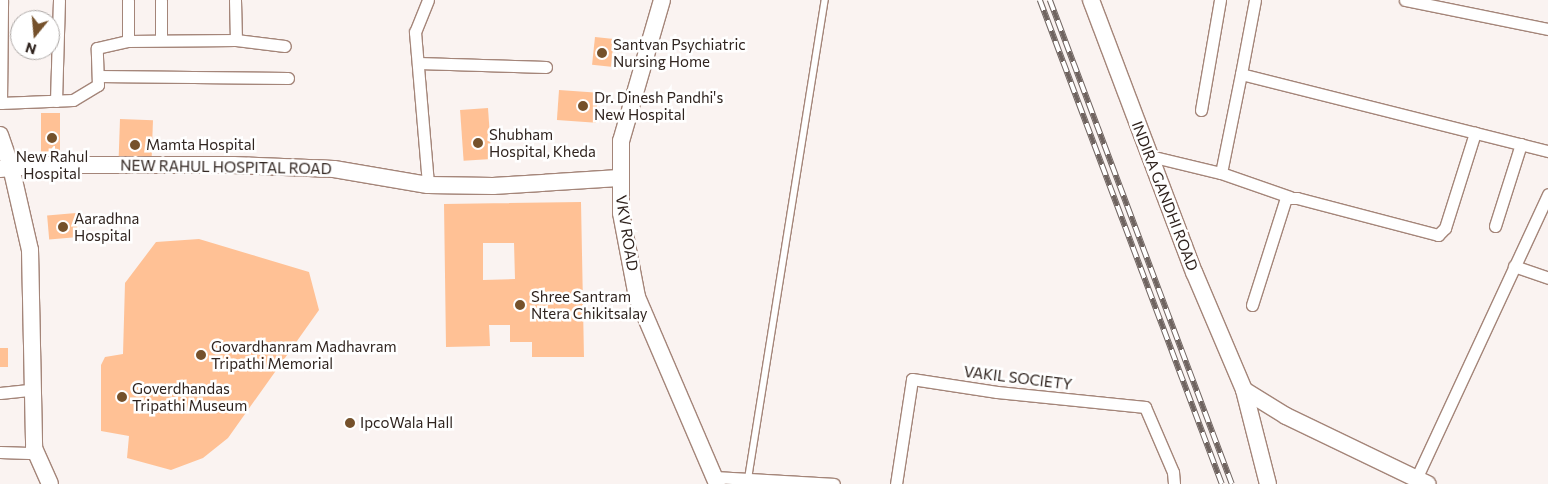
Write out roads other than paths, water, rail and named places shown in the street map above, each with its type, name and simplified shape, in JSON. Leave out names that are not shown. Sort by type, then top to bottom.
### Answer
[{"type":"street","points":[[2,0],[1,103],[73,100],[98,85],[97,48],[128,41],[161,39],[236,40],[285,46]]},
{"type":"street","points":[[56,101],[59,0]]},
{"type":"street","points":[[128,0],[128,41]]},
{"type":"street","points":[[161,0],[161,39]]},
{"type":"street","points":[[235,0],[236,40]]},
{"type":"street","points":[[428,0],[415,32],[428,185]]},
{"type":"street","name":"VKV ROAD","points":[[662,0],[621,141],[619,178],[621,213],[638,297],[717,481]]},
{"type":"street","name":"INDIRA GANDHI ROAD","points":[[1092,0],[1150,156],[1244,390],[1268,484]]},
{"type":"street","points":[[1201,110],[1220,0]]},
{"type":"street","points":[[1221,173],[1255,0]]},
{"type":"street","points":[[1405,0],[1456,12],[1548,29]]},
{"type":"street","points":[[1456,12],[1460,0]]},
{"type":"street","points":[[418,63],[546,67]]},
{"type":"street","points":[[1241,74],[1548,151]]},
{"type":"street","points":[[98,76],[288,78]]},
{"type":"street","points":[[1150,156],[1221,173],[1290,197],[1438,234],[1445,228],[1475,133]]},
{"type":"street","points":[[0,135],[6,168],[30,250],[34,307],[31,390],[36,453],[50,484]]},
{"type":"street","points":[[1495,226],[1521,144]]},
{"type":"street","name":"NEW RAHUL HOSPITAL ROAD","points":[[6,168],[233,165],[334,169],[428,185],[493,186],[619,178]]},
{"type":"street","points":[[1244,390],[1286,416],[1421,481],[1514,266],[1548,194]]},
{"type":"street","points":[[1252,305],[1284,202],[1290,197]]},
{"type":"street","points":[[1514,266],[1548,278]]},
{"type":"street","name":"VAKIL SOCIETY","points":[[896,484],[912,379],[997,392],[1144,407],[1173,472],[1174,484]]},
{"type":"street","points":[[0,393],[31,390]]},
{"type":"street","points":[[0,452],[36,453]]},
{"type":"street","points":[[717,481],[748,479],[834,484]]},
{"type":"lane","points":[[748,479],[825,0]]},
{"type":"railway","points":[[1040,0],[1222,484]]},
{"type":"railway","points":[[1050,0],[1232,484]]},
{"type":"place","name":"Santvan Psychiatric Nursing Home","points":[[602,53]]},
{"type":"place","name":"Dr. Dinesh Pandhi's New Hospital","points":[[583,106]]},
{"type":"place","name":"New Rahul Hospital","points":[[52,138]]},
{"type":"place","name":"Shubham Hospital, Kheda","points":[[478,143]]},
{"type":"place","name":"Mamta Hospital","points":[[135,145]]},
{"type":"place","name":"Aaradhna Hospital","points":[[63,227]]},
{"type":"place","name":"Shree Santram Ntera Chikitsalay","points":[[520,305]]},
{"type":"place","name":"Govardhanram Madhavram Tripathi Memorial","points":[[201,355]]},
{"type":"place","name":"Goverdhandas Tripathi Museum","points":[[122,397]]},
{"type":"place","name":"IpcoWala Hall","points":[[350,423]]}]
